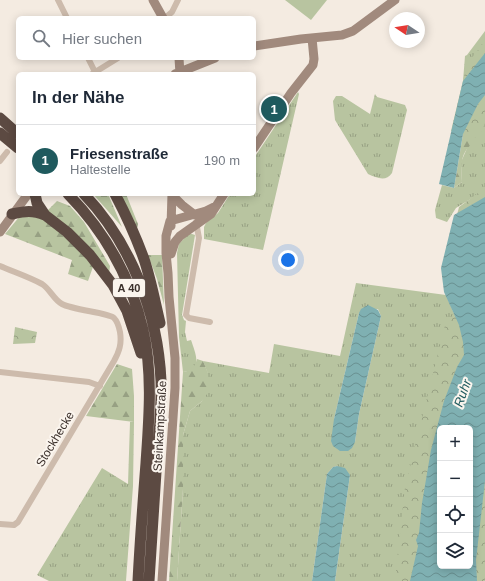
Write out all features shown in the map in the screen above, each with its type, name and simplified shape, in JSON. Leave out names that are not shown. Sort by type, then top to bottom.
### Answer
[{"type":"highway","points":[[0,118],[16,132]]},
{"type":"highway","points":[[0,133],[16,146]]},
{"type":"highway","points":[[35,196],[37,203],[45,215]]},
{"type":"highway","name":"A 40","points":[[70,196],[104,237],[120,266],[134,300],[143,331],[148,362],[149,398],[138,581]]},
{"type":"highway","name":"A 40","points":[[86,196],[113,231],[130,261],[143,290],[154,329],[161,381],[160,421],[149,581]]},
{"type":"highway","points":[[116,196],[126,214],[144,260],[154,293],[161,332],[163,357],[161,381]]},
{"type":"highway","points":[[12,214],[36,211],[45,215],[67,232],[90,256],[113,285],[127,311],[140,349],[149,398]]},
{"type":"main road","points":[[153,0],[163,16]]},
{"type":"main road","points":[[256,46],[342,35],[353,31],[395,0]]},
{"type":"main road","points":[[256,145],[291,93],[313,65],[314,59],[312,38]]},
{"type":"main road","points":[[178,72],[179,60]]},
{"type":"main road","points":[[180,72],[210,60]]},
{"type":"main road","points":[[0,232],[26,196]]},
{"type":"main road","name":"Steinkampstraße","points":[[162,581],[175,388],[175,358],[166,253],[166,236],[170,221],[172,196]]},
{"type":"main road","points":[[174,196],[196,219]]},
{"type":"main road","points":[[171,254],[175,242],[180,236],[196,219],[217,205],[223,196]]},
{"type":"main road","points":[[170,221],[196,219]]},
{"type":"main road","name":"Steinkampstraße","points":[[168,273],[172,234],[170,221]]},
{"type":"street","points":[[58,0],[66,16]]},
{"type":"street","points":[[167,16],[172,12],[178,0]]},
{"type":"street","points":[[89,60],[94,72]]},
{"type":"street","points":[[96,72],[115,60]]},
{"type":"street","points":[[0,161],[7,152]]},
{"type":"street","points":[[196,219],[199,238],[186,315],[189,318],[210,322]]},
{"type":"street","name":"Stockhecke","points":[[0,266],[43,284],[60,303],[70,307],[114,317],[118,324],[120,336],[119,351],[100,386],[18,522],[14,525],[0,524]]},
{"type":"street","points":[[0,372],[90,382],[100,386]]},
{"type":"green space","points":[[285,0],[327,0],[311,20]]},
{"type":"green space","points":[[485,31],[485,53],[463,81],[465,56]]},
{"type":"green space","points":[[485,41],[485,123],[478,138],[451,131],[467,64]]},
{"type":"green space","points":[[298,92],[299,94],[263,250],[204,239],[204,227],[206,223],[218,213],[229,196],[256,196],[256,155]]},
{"type":"green space","points":[[375,94],[377,97],[405,105],[407,110],[392,173],[387,178],[378,178],[368,174],[335,120],[333,101],[336,96],[342,96],[370,114]]},
{"type":"green space","points":[[485,95],[485,190],[456,208],[447,222],[436,218],[435,210],[442,185],[454,188],[462,182],[461,162]]},
{"type":"green space","points":[[467,125],[478,138],[468,148],[463,157],[462,182],[454,188],[463,134]]},
{"type":"green space","points":[[485,188],[485,581],[395,581],[405,487],[446,321],[458,312],[445,264],[459,207]]},
{"type":"green space","points":[[95,196],[109,196],[122,227]]},
{"type":"green space","points":[[121,196],[127,196],[138,224],[137,229]]},
{"type":"green space","points":[[57,201],[70,206],[84,222],[110,266],[109,274],[47,211]]},
{"type":"green space","points":[[33,214],[58,230],[94,264],[88,281],[68,274],[72,260],[5,234],[20,216]]},
{"type":"green space","points":[[188,234],[195,235],[182,315],[186,321],[185,332],[187,341],[191,340],[196,355],[196,365],[190,371],[183,372],[179,337],[177,253],[179,244]]},
{"type":"green space","points":[[148,255],[162,255],[164,305],[157,279]]},
{"type":"green space","points":[[356,283],[446,295],[459,325],[440,425],[437,425],[437,440],[410,581],[335,581],[350,475],[337,466],[333,467],[327,474],[312,581],[177,581],[183,489],[183,435],[190,411],[202,401],[208,374],[203,361],[269,373],[274,344],[340,356]],"holes":[[[378,309],[381,316],[359,414],[355,442],[334,419],[359,313]]]},
{"type":"green space","points":[[15,327],[37,332],[35,343],[13,344]]},
{"type":"green space","points":[[197,359],[203,361],[208,373],[209,391],[202,401],[190,411],[183,435],[183,489],[177,581],[169,581],[183,372],[192,368]]},
{"type":"green space","points":[[117,364],[132,369],[134,422],[86,416]]},
{"type":"green space","points":[[130,422],[134,422],[133,486],[126,581],[49,581],[37,575],[102,468],[128,484]]},
{"type":"water","points":[[485,53],[485,95],[478,104],[463,134],[454,188],[439,184],[463,81]]},
{"type":"water","name":"Ruhr","points":[[485,197],[485,481],[476,560],[477,581],[410,581],[418,546],[416,540],[419,533],[422,503],[431,450],[437,427],[437,569],[473,569],[473,425],[438,425],[444,401],[457,367],[464,355],[459,325],[444,292],[441,268],[454,215]]},
{"type":"water","points":[[368,305],[378,310],[381,316],[359,414],[355,442],[352,448],[348,451],[340,451],[333,446],[331,441],[334,419],[359,313],[361,309]]},
{"type":"water","points":[[337,466],[345,468],[350,475],[335,581],[312,581],[327,474],[333,467]]},
{"type":"place","name":"Friesenstraße","points":[[274,109]]}]
